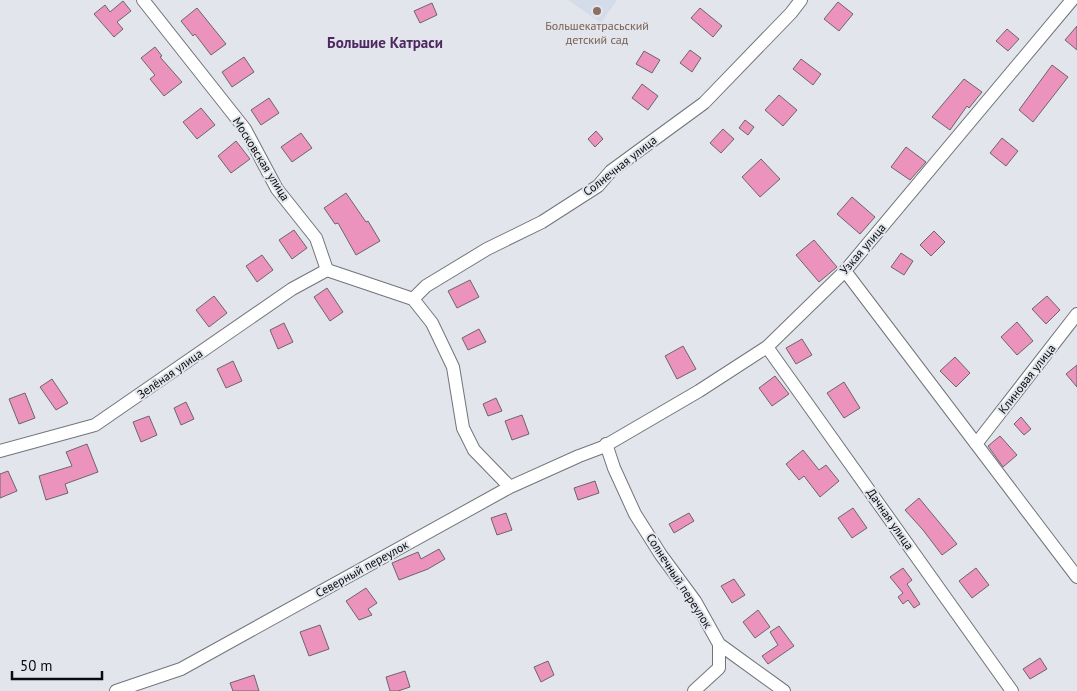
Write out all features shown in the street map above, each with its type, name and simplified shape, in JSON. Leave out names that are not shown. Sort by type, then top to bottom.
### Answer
[{"type":"street","name":"Московская улица","points":[[142,0],[245,129],[277,189],[316,238],[328,270]]},
{"type":"street","name":"Солнечная улица","points":[[413,299],[426,286],[488,249],[542,222],[598,186],[611,170],[704,103],[791,13],[801,0]]},
{"type":"street","name":"Узкая улица","points":[[606,444],[699,391],[767,347],[845,271],[1072,0]]},
{"type":"street","points":[[328,270],[413,299],[432,323],[453,367],[463,428],[474,450],[510,487]]},
{"type":"street","name":"Зелёная улица","points":[[0,450],[95,425],[292,289],[328,270]]},
{"type":"street","points":[[845,271],[1077,577]]},
{"type":"street","name":"Клиновая улица","points":[[976,444],[1077,314]]},
{"type":"street","name":"Дачная улица","points":[[767,347],[1012,691]]},
{"type":"street","name":"Северный переулок","points":[[116,691],[181,669],[510,487],[606,444]]},
{"type":"street","name":"Солнечный переулок","points":[[606,444],[614,468],[636,514],[661,555],[695,601],[719,644],[784,691]]},
{"type":"street","points":[[694,691],[719,668],[719,644]]},
{"type":"shaded area","name":"Большекатрасьский детский сад","points":[[568,0],[617,0],[601,23]]},
{"type":"building","points":[[123,1],[131,11],[117,22],[123,29],[114,37],[94,14],[105,5],[110,12]]},
{"type":"building","points":[[838,2],[853,14],[839,31],[824,19]]},
{"type":"building","points":[[432,3],[437,15],[420,23],[414,11]]},
{"type":"building","points":[[197,8],[226,44],[211,55],[195,34],[193,36],[181,21]]},
{"type":"building","points":[[700,8],[722,26],[713,37],[691,18]]},
{"type":"building","points":[[1077,26],[1077,50],[1065,40]]},
{"type":"building","points":[[1007,29],[1019,39],[1008,51],[996,41]]},
{"type":"building","points":[[155,47],[162,56],[160,57],[182,82],[164,96],[150,79],[155,75],[141,58]]},
{"type":"building","points":[[690,50],[701,58],[692,72],[680,63]]},
{"type":"building","points":[[644,51],[660,60],[652,73],[636,64]]},
{"type":"building","points":[[244,57],[254,72],[232,87],[222,72]]},
{"type":"building","points":[[801,59],[821,74],[813,85],[793,69]]},
{"type":"building","points":[[1052,65],[1068,77],[1033,122],[1019,110]]},
{"type":"building","points":[[964,79],[982,92],[969,108],[967,106],[950,130],[932,117]]},
{"type":"building","points":[[642,84],[658,96],[648,110],[632,98]]},
{"type":"building","points":[[779,95],[797,110],[783,126],[765,110]]},
{"type":"building","points":[[269,98],[279,113],[261,125],[251,110]]},
{"type":"building","points":[[201,108],[215,125],[197,139],[183,122]]},
{"type":"building","points":[[745,120],[754,127],[748,135],[739,128]]},
{"type":"building","points":[[723,129],[734,139],[721,153],[710,143]]},
{"type":"building","points":[[596,131],[603,139],[595,147],[588,139]]},
{"type":"building","points":[[301,133],[312,148],[292,162],[281,147]]},
{"type":"building","points":[[1002,138],[1018,151],[1006,166],[990,153]]},
{"type":"building","points":[[236,141],[250,159],[231,173],[218,156]]},
{"type":"building","points":[[906,147],[926,162],[910,180],[891,167]]},
{"type":"building","points":[[761,159],[780,179],[760,197],[742,177]]},
{"type":"building","points":[[346,193],[366,222],[368,221],[380,241],[356,255],[338,223],[335,224],[324,208]]},
{"type":"building","points":[[852,197],[875,217],[860,234],[837,214]]},
{"type":"building","points":[[294,230],[307,248],[292,259],[279,240]]},
{"type":"building","points":[[934,231],[945,242],[931,256],[920,245]]},
{"type":"building","points":[[814,240],[837,267],[819,282],[796,255]]},
{"type":"building","points":[[901,253],[913,261],[904,275],[891,267]]},
{"type":"building","points":[[262,255],[273,270],[257,282],[246,266]]},
{"type":"building","points":[[470,280],[479,297],[457,308],[448,291]]},
{"type":"building","points":[[327,288],[343,312],[330,321],[314,297]]},
{"type":"building","points":[[214,296],[227,313],[209,327],[196,310]]},
{"type":"building","points":[[1047,296],[1060,310],[1046,324],[1032,309]]},
{"type":"building","points":[[1017,322],[1033,341],[1017,355],[1001,337]]},
{"type":"building","points":[[284,323],[293,342],[278,349],[270,330]]},
{"type":"building","points":[[479,329],[486,342],[468,350],[462,338]]},
{"type":"building","points":[[802,339],[812,355],[796,364],[786,348]]},
{"type":"building","points":[[683,346],[696,369],[677,379],[665,356]]},
{"type":"building","points":[[955,357],[970,373],[956,387],[940,371]]},
{"type":"building","points":[[233,361],[242,381],[226,388],[217,369]]},
{"type":"building","points":[[1077,365],[1077,387],[1066,374]]},
{"type":"building","points":[[775,376],[789,394],[772,406],[759,388]]},
{"type":"building","points":[[52,379],[68,403],[56,410],[40,387]]},
{"type":"building","points":[[844,382],[860,408],[844,418],[827,393]]},
{"type":"building","points":[[25,393],[35,418],[19,424],[9,399]]},
{"type":"building","points":[[496,398],[502,411],[488,416],[483,404]]},
{"type":"building","points":[[186,402],[194,419],[181,425],[174,408]]},
{"type":"building","points":[[522,415],[529,434],[512,440],[505,421]]},
{"type":"building","points":[[149,416],[157,435],[141,442],[133,422]]},
{"type":"building","points":[[1021,417],[1031,429],[1024,435],[1014,424]]},
{"type":"building","points":[[1000,436],[1017,455],[1003,467],[988,446]]},
{"type":"building","points":[[87,444],[98,472],[65,484],[68,493],[46,500],[39,476],[72,466],[66,452]]},
{"type":"building","points":[[803,450],[819,470],[826,465],[839,481],[820,497],[804,476],[799,480],[786,464]]},
{"type":"building","points":[[8,471],[17,491],[0,498],[0,474]]},
{"type":"building","points":[[595,481],[599,493],[578,500],[574,488]]},
{"type":"building","points":[[919,498],[957,544],[942,555],[905,510]]},
{"type":"building","points":[[853,508],[867,528],[852,538],[838,518]]},
{"type":"building","points":[[506,513],[512,530],[497,535],[491,518]]},
{"type":"building","points":[[689,513],[694,521],[674,533],[669,524]]},
{"type":"building","points":[[439,549],[445,559],[428,569],[399,580],[392,563],[418,552],[421,559]]},
{"type":"building","points":[[903,568],[912,580],[907,584],[920,604],[914,608],[908,600],[903,604],[898,597],[903,593],[890,577]]},
{"type":"building","points":[[976,568],[989,585],[972,598],[959,581]]},
{"type":"building","points":[[734,579],[745,595],[732,603],[721,586]]},
{"type":"building","points":[[366,588],[377,603],[368,609],[372,615],[359,620],[346,601]]},
{"type":"building","points":[[758,610],[770,627],[755,638],[743,622]]},
{"type":"building","points":[[320,625],[329,649],[309,656],[300,632]]},
{"type":"building","points":[[779,626],[794,646],[768,664],[762,656],[778,645],[770,632]]},
{"type":"building","points":[[1040,658],[1047,669],[1030,679],[1023,669]]},
{"type":"building","points":[[548,661],[554,675],[541,682],[534,667]]},
{"type":"building","points":[[405,671],[410,687],[398,691],[390,691],[386,677]]},
{"type":"building","points":[[254,675],[259,691],[233,691],[230,683]]},
{"type":"place","name":"Большекатрасьский детский сад","points":[[597,11]]},
{"type":"district","name":"Большие Катраси","points":[[385,43]]}]
